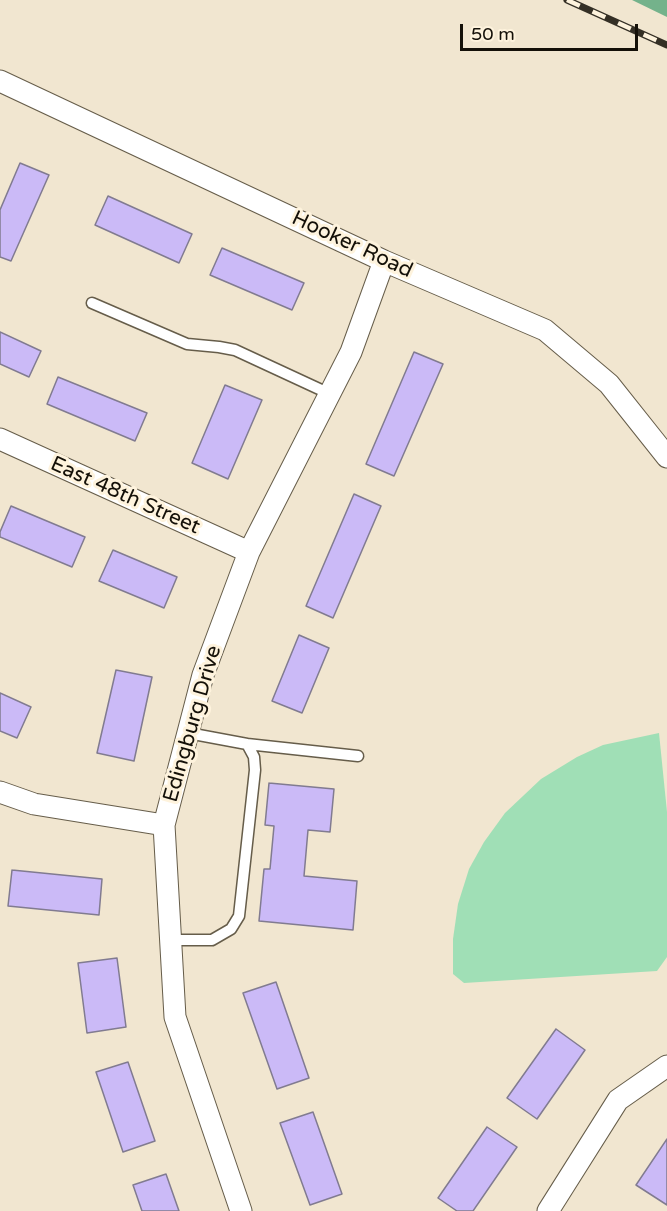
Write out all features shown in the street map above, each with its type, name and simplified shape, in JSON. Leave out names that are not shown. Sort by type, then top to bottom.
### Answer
[{"type":"street","name":"Hooker Road","points":[[0,81],[384,261],[545,330],[609,384],[667,457]]},
{"type":"street","name":"Edingburg Drive","points":[[241,1211],[175,1017],[164,825],[203,675],[249,552],[351,352],[384,261]]},
{"type":"street","name":"East 48th Street","points":[[0,439],[249,552]]},
{"type":"street","points":[[0,792],[34,804],[164,825]]},
{"type":"street","points":[[548,1211],[618,1100],[667,1066]]},
{"type":"lane","points":[[92,303],[187,344],[235,350],[330,394]]},
{"type":"lane","points":[[188,733],[247,744],[358,756]]},
{"type":"lane","points":[[171,940],[212,940],[231,929],[239,916],[255,770],[254,757],[247,744]]},
{"type":"green space","points":[[632,0],[667,0],[667,17]]},
{"type":"green space","points":[[659,733],[667,812],[667,957],[657,971],[464,983],[453,974],[453,939],[458,904],[469,869],[484,842],[505,813],[541,779],[577,757],[603,745]]},
{"type":"building","points":[[20,163],[49,175],[11,261],[0,257],[0,210]]},
{"type":"building","points":[[108,196],[192,234],[179,263],[95,225]]},
{"type":"building","points":[[222,248],[304,283],[292,310],[210,275]]},
{"type":"building","points":[[0,332],[41,351],[29,377],[0,364]]},
{"type":"building","points":[[414,352],[443,364],[394,476],[366,464]]},
{"type":"building","points":[[58,377],[147,413],[135,441],[47,404]]},
{"type":"building","points":[[225,385],[262,400],[228,479],[192,463]]},
{"type":"building","points":[[354,494],[381,506],[333,618],[306,606]]},
{"type":"building","points":[[11,506],[85,537],[72,567],[0,537]]},
{"type":"building","points":[[113,550],[177,577],[164,608],[99,581]]},
{"type":"building","points":[[299,635],[329,648],[302,713],[272,701]]},
{"type":"building","points":[[116,670],[152,677],[134,761],[97,753]]},
{"type":"building","points":[[0,693],[31,707],[17,738],[0,731]]},
{"type":"building","points":[[269,783],[334,789],[330,832],[308,830],[304,876],[357,881],[353,930],[259,921],[264,869],[270,869],[274,826],[265,825]]},
{"type":"building","points":[[12,870],[102,879],[99,915],[8,906]]},
{"type":"building","points":[[117,958],[126,1027],[87,1033],[78,963]]},
{"type":"building","points":[[276,982],[309,1078],[277,1089],[243,993]]},
{"type":"building","points":[[556,1029],[585,1050],[537,1119],[507,1098]]},
{"type":"building","points":[[128,1062],[155,1141],[123,1152],[96,1072]]},
{"type":"building","points":[[313,1112],[342,1194],[310,1205],[280,1123]]},
{"type":"building","points":[[487,1127],[517,1147],[473,1211],[457,1211],[438,1198]]},
{"type":"building","points":[[667,1139],[667,1205],[636,1185]]},
{"type":"building","points":[[166,1174],[179,1211],[142,1211],[133,1185]]},
{"type":"railway","points":[[567,0],[667,45]]}]
